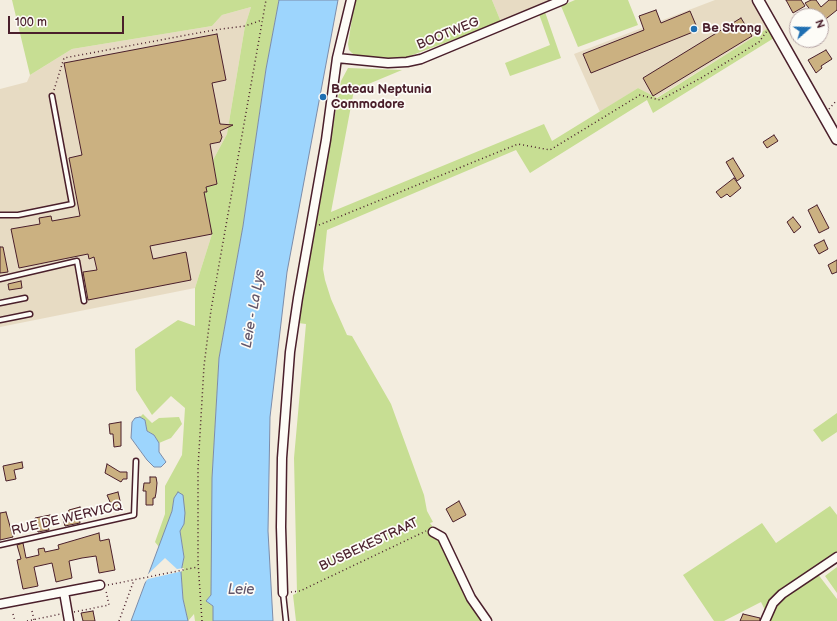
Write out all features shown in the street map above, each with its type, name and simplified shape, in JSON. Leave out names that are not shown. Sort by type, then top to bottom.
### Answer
[{"type":"street","points":[[283,593],[281,527],[285,408],[298,298],[326,140],[337,58],[351,0]]},
{"type":"street","name":"BOOTWEG","points":[[337,58],[388,63],[407,62],[421,59],[563,0]]},
{"type":"street","points":[[758,0],[837,138]]},
{"type":"street","name":"BUSBEKESTRAAT","points":[[433,532],[442,537],[472,598],[487,621]]},
{"type":"street","points":[[765,621],[774,603],[782,594],[837,557]]},
{"type":"street","points":[[0,604],[100,585]]},
{"type":"street","points":[[64,592],[69,617]]},
{"type":"lane","points":[[0,215],[18,215],[72,204],[52,96]]},
{"type":"lane","points":[[0,279],[77,261],[84,301]]},
{"type":"lane","points":[[0,303],[26,298]]},
{"type":"lane","points":[[0,320],[30,314]]},
{"type":"lane","name":"RUE DE WERVICQ","points":[[0,545],[134,514],[136,461]]},
{"type":"lane","points":[[283,593],[286,621]]},
{"type":"path","points":[[202,621],[198,567],[198,468],[204,366],[211,310],[266,0]]},
{"type":"path","points":[[52,96],[64,58],[214,30],[245,26],[262,20]]},
{"type":"path","points":[[311,227],[518,144],[550,150],[640,95],[660,100],[701,78],[759,42],[764,34],[773,26]]},
{"type":"path","points":[[824,115],[837,100]]},
{"type":"path","name":"BUSBEKESTRAAT","points":[[283,593],[300,591],[426,532],[433,532]]},
{"type":"path","points":[[27,621],[69,617],[109,605],[105,586],[198,567]]},
{"type":"path","points":[[119,621],[134,580]]},
{"type":"path","points":[[32,611],[34,620]]},
{"type":"path","points":[[13,614],[15,621]]},
{"type":"shaded area","points":[[492,0],[557,0],[501,22]]},
{"type":"shaded area","points":[[715,0],[751,0],[768,28],[656,98],[638,88],[600,112],[574,54]]},
{"type":"shaded area","points":[[251,7],[245,26],[227,134],[213,160],[217,184],[204,192],[212,234],[195,288],[0,327],[0,89],[27,82],[30,75],[72,49],[212,26],[222,15]]},
{"type":"green space","points":[[12,0],[279,0],[266,69],[243,226],[219,358],[212,478],[211,595],[206,601],[213,606],[213,621],[195,621],[194,614],[188,621],[183,599],[181,572],[184,557],[180,531],[184,524],[178,493],[174,498],[172,511],[159,547],[155,542],[165,514],[165,486],[182,455],[185,408],[171,396],[152,415],[136,390],[135,349],[178,320],[195,326],[195,288],[212,234],[204,192],[207,191],[206,187],[217,184],[213,160],[227,134],[245,26],[251,7],[222,15],[212,26],[72,49],[30,75]]},
{"type":"green space","points":[[355,0],[492,0],[501,22],[407,57],[390,58],[354,55],[349,50],[348,44]]},
{"type":"green space","points":[[575,0],[628,0],[638,25],[578,47],[561,6]]},
{"type":"green space","points":[[545,12],[561,58],[510,76],[505,63],[550,45],[539,14]]},
{"type":"green space","points":[[768,28],[774,38],[653,113],[647,100],[530,173],[516,150],[327,230],[323,269],[331,299],[347,335],[352,336],[391,404],[424,495],[427,511],[433,522],[430,523],[442,540],[483,621],[296,621],[293,595],[297,593],[294,458],[306,324],[298,323],[341,81],[348,68],[402,70],[354,90],[331,212],[544,124],[552,141],[638,88],[657,98]]},
{"type":"green space","points":[[837,413],[837,432],[822,442],[813,430]]},
{"type":"green space","points":[[143,414],[152,423],[159,418],[179,417],[182,424],[171,438],[159,443],[154,435],[147,431],[145,420],[140,417]]},
{"type":"green space","points":[[830,506],[837,515],[837,553],[766,612],[761,602],[724,621],[714,621],[683,575],[762,523],[776,543]]},
{"type":"green space","points":[[837,567],[837,593],[825,576]]},
{"type":"green space","points":[[817,573],[837,599],[837,621],[768,621],[780,599]]},
{"type":"water","name":"Leie","points":[[279,0],[338,0],[287,272],[270,417],[268,531],[273,621],[213,621],[213,606],[206,601],[211,595],[212,478],[219,358],[243,226],[266,69]]},
{"type":"water","points":[[140,417],[145,420],[147,431],[154,435],[159,443],[159,452],[166,462],[161,467],[154,467],[131,438],[132,422],[135,418]]},
{"type":"water","points":[[178,492],[183,495],[185,513],[184,524],[180,531],[184,557],[181,572],[183,599],[188,621],[131,621],[172,511],[174,498]]},
{"type":"pier","points":[[165,558],[177,569],[184,568],[183,571],[148,579],[142,585],[146,576]]},
{"type":"building","points":[[786,0],[801,0],[805,6],[802,8],[790,8]]},
{"type":"building","points":[[811,0],[816,0],[821,7],[829,0],[837,0],[837,10],[829,16],[829,8],[809,8],[805,3]]},
{"type":"building","points":[[656,10],[661,23],[690,11],[698,30],[591,73],[583,54],[644,30],[639,16]]},
{"type":"building","points":[[741,18],[752,36],[653,96],[643,78]]},
{"type":"building","points":[[217,34],[226,80],[212,83],[220,124],[233,125],[220,131],[222,137],[220,142],[210,144],[217,184],[206,187],[207,192],[204,192],[212,234],[150,246],[153,259],[186,252],[191,280],[88,300],[83,272],[97,270],[94,257],[89,259],[88,254],[19,268],[11,229],[40,224],[39,218],[51,216],[52,221],[80,216],[69,158],[82,155],[64,63]]},
{"type":"building","points":[[826,50],[832,59],[821,66],[822,68],[816,73],[808,60]]},
{"type":"building","points":[[774,135],[778,141],[767,148],[763,142]]},
{"type":"building","points":[[733,158],[744,176],[737,181],[726,162]]},
{"type":"building","points":[[734,178],[741,188],[730,197],[727,194],[721,198],[716,192]]},
{"type":"building","points":[[817,205],[829,228],[819,233],[808,210]]},
{"type":"building","points":[[793,217],[801,227],[794,233],[787,222]]},
{"type":"building","points":[[824,240],[828,249],[819,254],[814,245]]},
{"type":"building","points":[[0,247],[3,247],[8,272],[0,273]]},
{"type":"building","points":[[837,260],[837,272],[832,274],[828,265]]},
{"type":"building","points":[[21,281],[22,288],[9,290],[8,284]]},
{"type":"building","points":[[121,422],[121,446],[114,447],[113,434],[110,434],[109,424]]},
{"type":"building","points":[[22,462],[23,468],[14,470],[16,479],[6,481],[3,466]]},
{"type":"building","points":[[107,464],[120,472],[127,472],[127,479],[123,479],[121,482],[105,473]]},
{"type":"building","points":[[150,477],[156,477],[156,493],[155,498],[153,498],[153,505],[146,505],[146,491],[143,491],[144,483],[150,483]]},
{"type":"building","points":[[118,492],[122,509],[114,511],[107,495]]},
{"type":"building","points":[[459,501],[466,515],[453,522],[446,509]]},
{"type":"building","points":[[80,507],[80,523],[65,526],[63,519],[69,518],[69,510]]},
{"type":"building","points":[[6,512],[13,537],[0,540],[0,513]]},
{"type":"building","points":[[50,515],[51,522],[47,522],[49,530],[38,532],[35,518]]},
{"type":"building","points":[[99,533],[100,541],[109,539],[115,570],[99,573],[96,556],[82,558],[69,561],[72,578],[56,582],[52,563],[34,567],[38,586],[23,589],[17,560],[21,559],[17,545],[23,543],[26,558],[39,555],[38,549],[44,548],[45,552],[59,549],[58,545]]},
{"type":"building","points":[[93,611],[95,621],[83,621],[81,613]]},
{"type":"building","points":[[743,614],[760,618],[760,621],[740,621]]},
{"type":"place","name":"Be Strong","points":[[694,29]]},
{"type":"place","name":"Bateau Neptunia Commodore","points":[[323,97]]},
{"type":"water label","name":"Leie - La Lys","points":[[254,309]]}]
